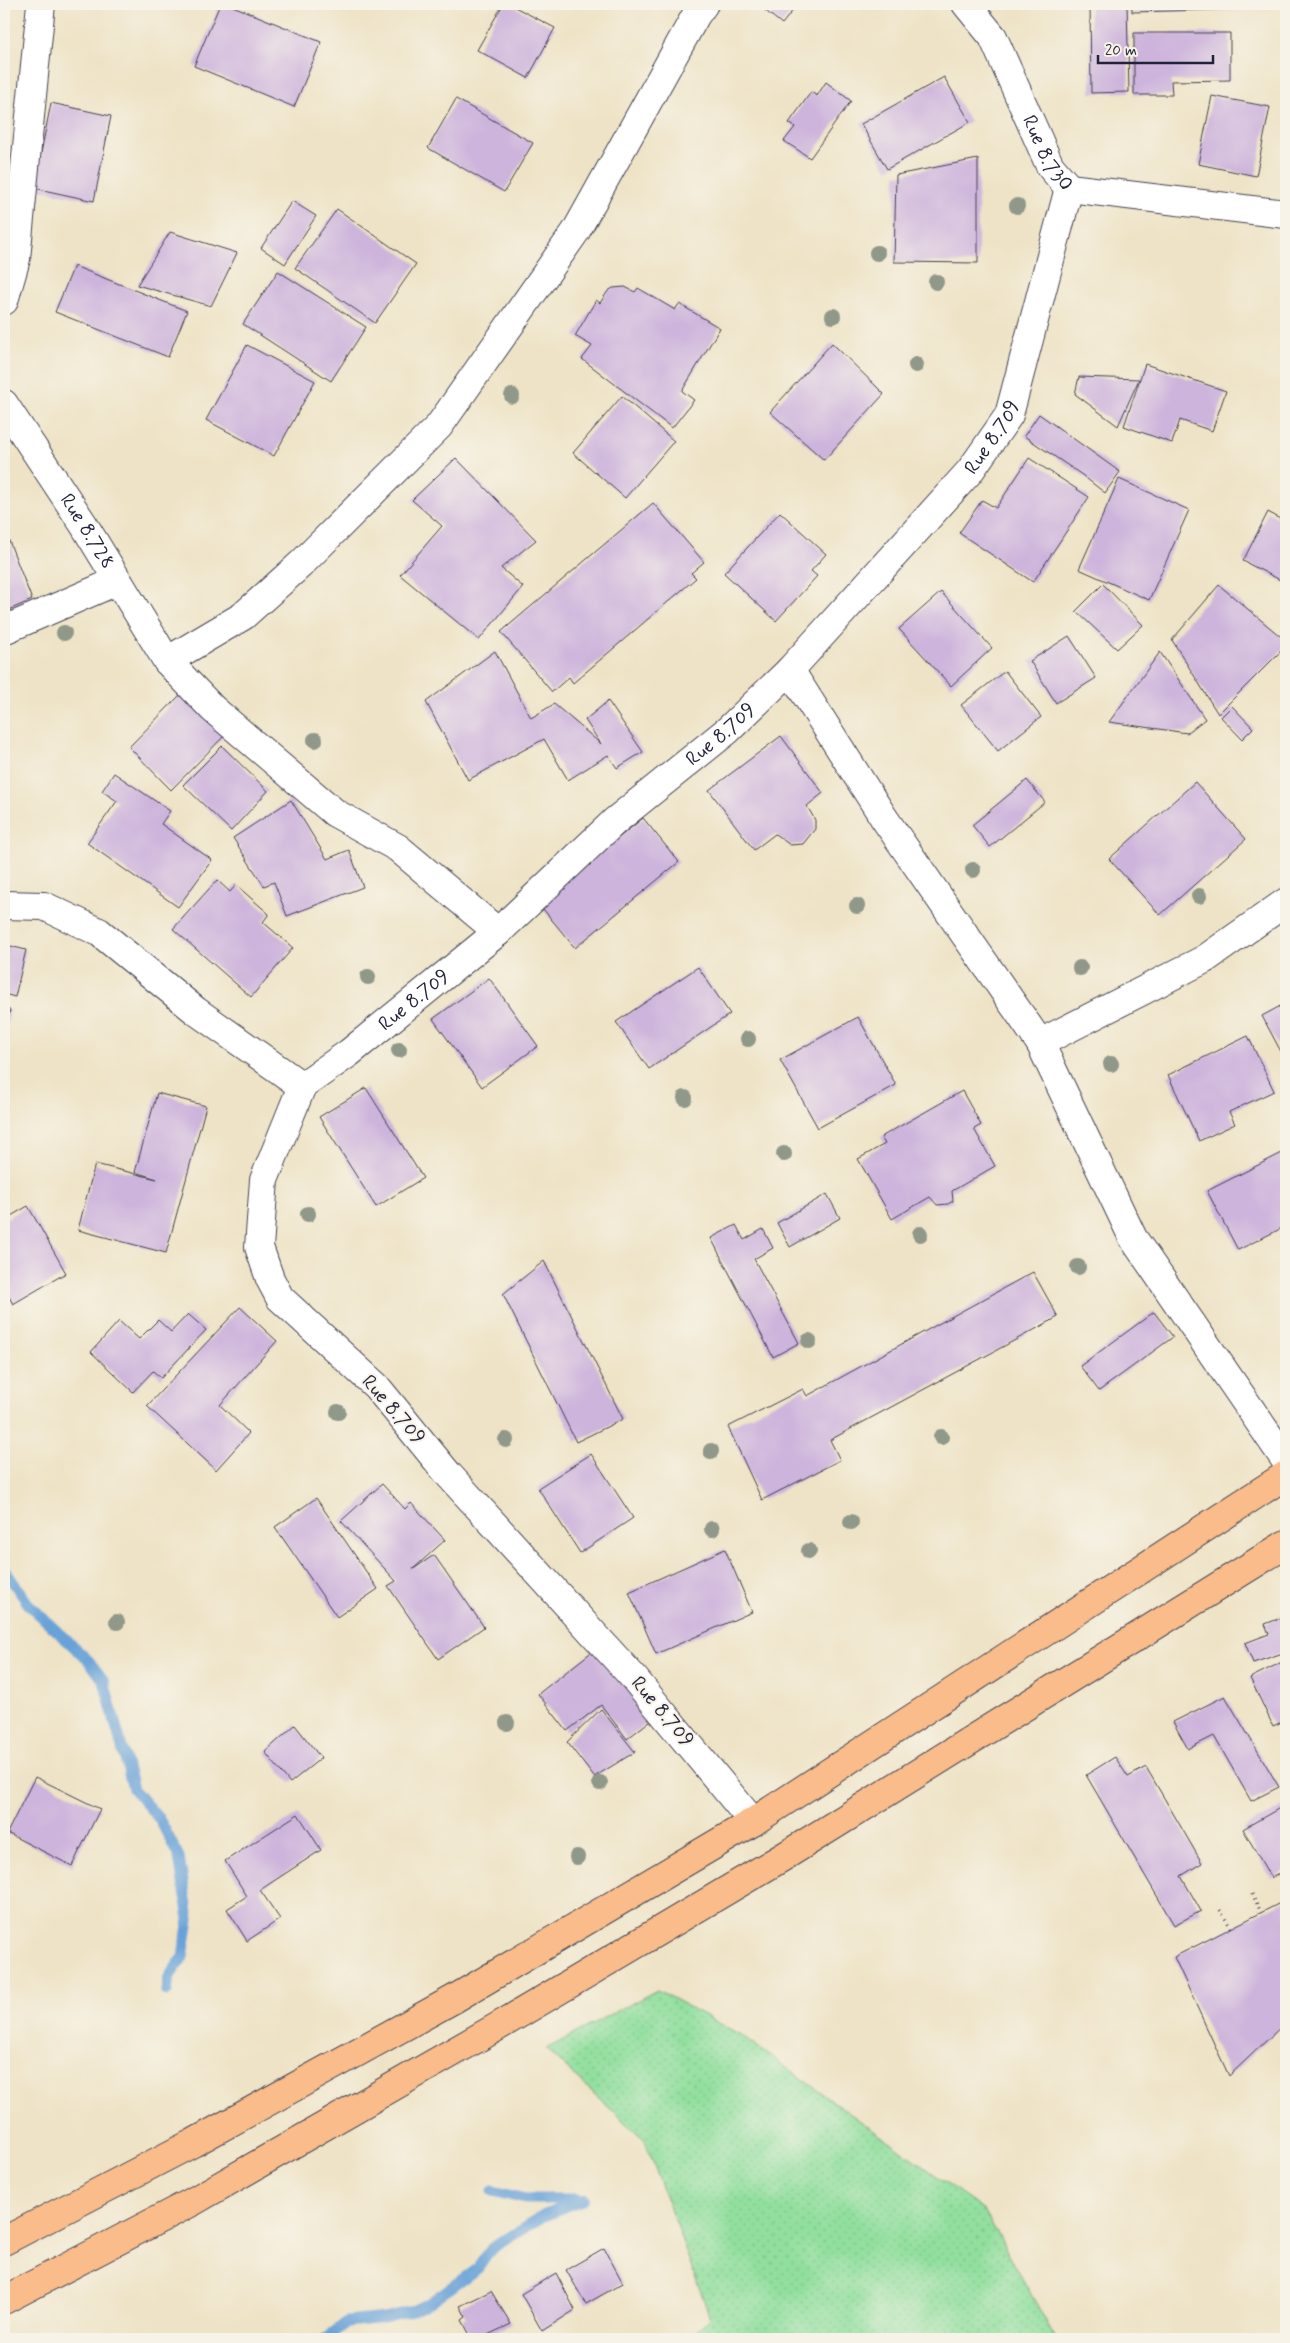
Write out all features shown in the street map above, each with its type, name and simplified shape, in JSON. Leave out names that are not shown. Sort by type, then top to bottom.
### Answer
[{"type":"highway","points":[[4,2241],[193,2144],[454,1999],[753,1822],[1286,1475]]},
{"type":"highway","points":[[4,2300],[192,2202],[497,2027],[783,1857],[1286,1544]]},
{"type":"street","points":[[4,301],[16,259],[41,4]]},
{"type":"street","points":[[167,661],[243,616],[301,564],[439,426],[576,231],[696,15],[704,4]]},
{"type":"street","name":"Rue 8.730","points":[[966,4],[993,37],[1050,166],[1069,188],[1286,214]]},
{"type":"street","name":"Rue 8.709","points":[[753,1822],[633,1677],[448,1474],[376,1386],[280,1298],[270,1279],[259,1247],[264,1180],[302,1086],[349,1053],[498,932],[615,820],[728,730],[790,670],[970,471],[1009,415],[1069,188]]},
{"type":"street","name":"Rue 8.728","points":[[4,404],[84,525],[167,661],[213,709],[336,813],[398,848],[498,932]]},
{"type":"street","points":[[4,630],[117,581]]},
{"type":"street","points":[[790,670],[884,818],[1040,1042],[1133,1238],[1286,1461]]},
{"type":"street","points":[[1040,1042],[1205,959],[1286,902]]},
{"type":"street","points":[[4,905],[44,906],[99,932],[196,1011],[302,1086]]},
{"type":"path","points":[[1252,1894],[1261,1912]]},
{"type":"path","points":[[1220,1910],[1231,1928]]},
{"type":"green space","points":[[657,1990],[741,2035],[984,2210],[1056,2339],[689,2339],[710,2317],[645,2141],[546,2049]]},
{"type":"building","points":[[220,4],[228,4],[321,42],[294,107],[194,66]]},
{"type":"building","points":[[503,4],[509,4],[555,28],[528,78],[477,50]]},
{"type":"building","points":[[757,4],[798,4],[782,24]]},
{"type":"building","points":[[1090,4],[1127,4],[1129,92],[1091,93]]},
{"type":"building","points":[[1132,4],[1244,4],[1244,9],[1132,12]]},
{"type":"building","points":[[1134,33],[1230,33],[1230,80],[1171,81],[1172,95],[1134,95]]},
{"type":"building","points":[[944,77],[970,122],[887,169],[861,124]]},
{"type":"building","points":[[826,82],[851,101],[810,158],[784,141],[795,127],[789,123],[811,92],[817,96]]},
{"type":"building","points":[[1212,96],[1270,107],[1256,176],[1198,164]]},
{"type":"building","points":[[456,99],[533,143],[504,192],[428,148]]},
{"type":"building","points":[[51,103],[111,116],[94,201],[34,188]]},
{"type":"building","points":[[978,159],[978,263],[894,262],[896,175]]},
{"type":"building","points":[[292,201],[316,216],[285,264],[261,248]]},
{"type":"building","points":[[337,209],[416,264],[375,323],[295,268]]},
{"type":"building","points":[[170,232],[237,253],[211,306],[137,285]]},
{"type":"building","points":[[74,266],[187,311],[168,357],[55,312]]},
{"type":"building","points":[[278,271],[366,327],[331,381],[243,324]]},
{"type":"building","points":[[625,287],[635,292],[638,288],[675,310],[679,304],[720,328],[682,391],[694,400],[672,428],[582,359],[592,346],[575,336],[596,300],[600,303],[608,291],[613,288]]},
{"type":"building","points":[[832,343],[884,394],[824,460],[770,412]]},
{"type":"building","points":[[247,345],[315,381],[274,456],[206,420]]},
{"type":"building","points":[[1145,364],[1226,391],[1212,431],[1180,420],[1172,443],[1124,426]]},
{"type":"building","points":[[1079,377],[1139,379],[1118,426],[1075,394]]},
{"type":"building","points":[[622,396],[674,441],[625,498],[573,453]]},
{"type":"building","points":[[1039,414],[1120,472],[1105,493],[1024,436]]},
{"type":"building","points":[[456,458],[536,540],[501,568],[523,587],[479,640],[400,575],[442,526],[412,500]]},
{"type":"building","points":[[1029,458],[1089,497],[1033,582],[959,533],[982,500],[996,508]]},
{"type":"building","points":[[1119,479],[1189,510],[1149,600],[1079,569]]},
{"type":"building","points":[[653,503],[704,562],[691,573],[696,578],[573,683],[569,677],[552,692],[501,632]]},
{"type":"building","points":[[780,512],[826,554],[811,571],[817,576],[776,621],[724,573]]},
{"type":"building","points":[[1268,512],[1286,522],[1286,583],[1243,561]]},
{"type":"building","points":[[4,528],[32,600],[4,612]]},
{"type":"building","points":[[1103,584],[1143,625],[1117,649],[1076,611]]},
{"type":"building","points":[[1219,585],[1286,641],[1286,646],[1218,714],[1172,640]]},
{"type":"building","points":[[941,592],[992,648],[951,686],[899,629]]},
{"type":"building","points":[[1069,636],[1096,678],[1056,703],[1030,661]]},
{"type":"building","points":[[495,651],[531,718],[554,704],[601,744],[585,720],[608,701],[643,752],[617,768],[608,755],[568,780],[544,739],[468,780],[426,702]]},
{"type":"building","points":[[1160,652],[1205,719],[1187,733],[1109,722]]},
{"type":"building","points":[[1005,671],[1041,717],[998,751],[961,705]]},
{"type":"building","points":[[182,693],[225,735],[171,790],[129,747]]},
{"type":"building","points":[[1232,706],[1253,728],[1242,739],[1221,717]]},
{"type":"building","points":[[781,736],[823,793],[807,806],[815,820],[815,829],[803,844],[790,845],[775,834],[754,850],[709,790]]},
{"type":"building","points":[[222,746],[268,791],[231,831],[183,785]]},
{"type":"building","points":[[114,773],[170,811],[161,824],[212,860],[178,907],[87,843],[117,801],[102,791]]},
{"type":"building","points":[[1027,780],[1045,802],[990,847],[972,825]]},
{"type":"building","points":[[1195,782],[1246,839],[1160,915],[1109,859]]},
{"type":"building","points":[[291,800],[327,859],[349,850],[363,887],[287,916],[274,882],[264,886],[233,838]]},
{"type":"building","points":[[643,818],[679,862],[575,948],[538,903]]},
{"type":"building","points":[[217,880],[230,892],[236,885],[269,914],[263,922],[293,948],[251,997],[173,929]]},
{"type":"building","points":[[6,945],[26,950],[15,997],[4,994]]},
{"type":"building","points":[[698,967],[730,1014],[649,1069],[616,1022]]},
{"type":"building","points":[[489,978],[538,1046],[482,1087],[433,1019]]},
{"type":"building","points":[[1286,1003],[1286,1061],[1262,1016]]},
{"type":"building","points":[[4,1009],[10,1010],[5,1036],[4,1036]]},
{"type":"building","points":[[858,1017],[896,1085],[818,1128],[780,1060]]},
{"type":"building","points":[[1248,1036],[1274,1091],[1229,1112],[1235,1124],[1199,1141],[1168,1075]]},
{"type":"building","points":[[366,1088],[423,1178],[376,1207],[319,1117]]},
{"type":"building","points":[[962,1091],[981,1125],[974,1129],[995,1166],[952,1191],[953,1201],[948,1204],[937,1205],[930,1197],[892,1219],[858,1159],[885,1144],[881,1137]]},
{"type":"building","points":[[157,1093],[206,1106],[166,1253],[78,1230],[95,1164],[157,1179],[135,1172]]},
{"type":"building","points":[[1286,1151],[1286,1226],[1238,1250],[1207,1191]]},
{"type":"building","points":[[827,1194],[840,1218],[790,1247],[777,1223]]},
{"type":"building","points":[[28,1206],[66,1273],[13,1304],[4,1288],[4,1220]]},
{"type":"building","points":[[736,1225],[744,1240],[763,1229],[773,1248],[754,1259],[799,1343],[773,1357],[711,1238]]},
{"type":"building","points":[[544,1261],[623,1419],[576,1442],[503,1294]]},
{"type":"building","points":[[1033,1272],[1058,1317],[830,1440],[840,1460],[762,1500],[728,1427],[803,1389],[807,1396]]},
{"type":"building","points":[[240,1307],[277,1341],[220,1405],[249,1433],[216,1470],[147,1406]]},
{"type":"building","points":[[1154,1312],[1173,1337],[1099,1391],[1080,1366]]},
{"type":"building","points":[[188,1314],[206,1330],[161,1378],[153,1371],[133,1392],[91,1352],[119,1321],[139,1339],[158,1320],[171,1332]]},
{"type":"building","points":[[591,1454],[633,1518],[580,1553],[538,1488]]},
{"type":"building","points":[[382,1484],[405,1509],[411,1503],[445,1540],[412,1570],[434,1555],[484,1627],[438,1659],[388,1586],[396,1581],[341,1521]]},
{"type":"building","points":[[316,1498],[378,1589],[337,1617],[275,1527]]},
{"type":"building","points":[[725,1549],[752,1612],[656,1654],[629,1592]]},
{"type":"building","points":[[1286,1616],[1286,1652],[1253,1663],[1245,1643],[1269,1634],[1265,1624]]},
{"type":"building","points":[[603,1643],[660,1713],[627,1739],[601,1705],[567,1731],[538,1694]]},
{"type":"building","points":[[1286,1660],[1286,1720],[1273,1726],[1250,1678]]},
{"type":"building","points":[[1225,1696],[1279,1787],[1251,1801],[1214,1736],[1188,1749],[1173,1722]]},
{"type":"building","points":[[601,1709],[635,1752],[594,1777],[567,1742]]},
{"type":"building","points":[[295,1725],[321,1758],[290,1783],[265,1752]]},
{"type":"building","points":[[1115,1757],[1128,1777],[1146,1767],[1202,1863],[1181,1876],[1201,1911],[1174,1925],[1086,1775]]},
{"type":"building","points":[[35,1777],[100,1809],[72,1866],[7,1833]]},
{"type":"building","points":[[1285,1805],[1286,1870],[1271,1878],[1243,1829]]},
{"type":"building","points":[[298,1814],[321,1850],[260,1890],[280,1919],[247,1941],[227,1909],[247,1896],[225,1861]]},
{"type":"building","points":[[1286,1900],[1286,2022],[1229,2076],[1174,1957]]},
{"type":"building","points":[[604,2248],[623,2283],[586,2304],[566,2270]]},
{"type":"building","points":[[556,2273],[575,2310],[542,2331],[521,2294]]},
{"type":"building","points":[[491,2291],[511,2324],[479,2339],[472,2339],[462,2320],[466,2317],[460,2306]]},
{"type":"waterway","points":[[4,1569],[29,1605],[89,1661],[104,1681],[133,1789],[160,1820],[179,1857],[189,1919],[183,1957],[169,1977],[167,1991]]},
{"type":"waterway","points":[[493,2191],[525,2199],[577,2199]]},
{"type":"waterway","points":[[325,2339],[347,2322],[384,2318],[412,2311],[429,2303],[478,2268],[492,2248],[545,2215],[584,2199]]}]
